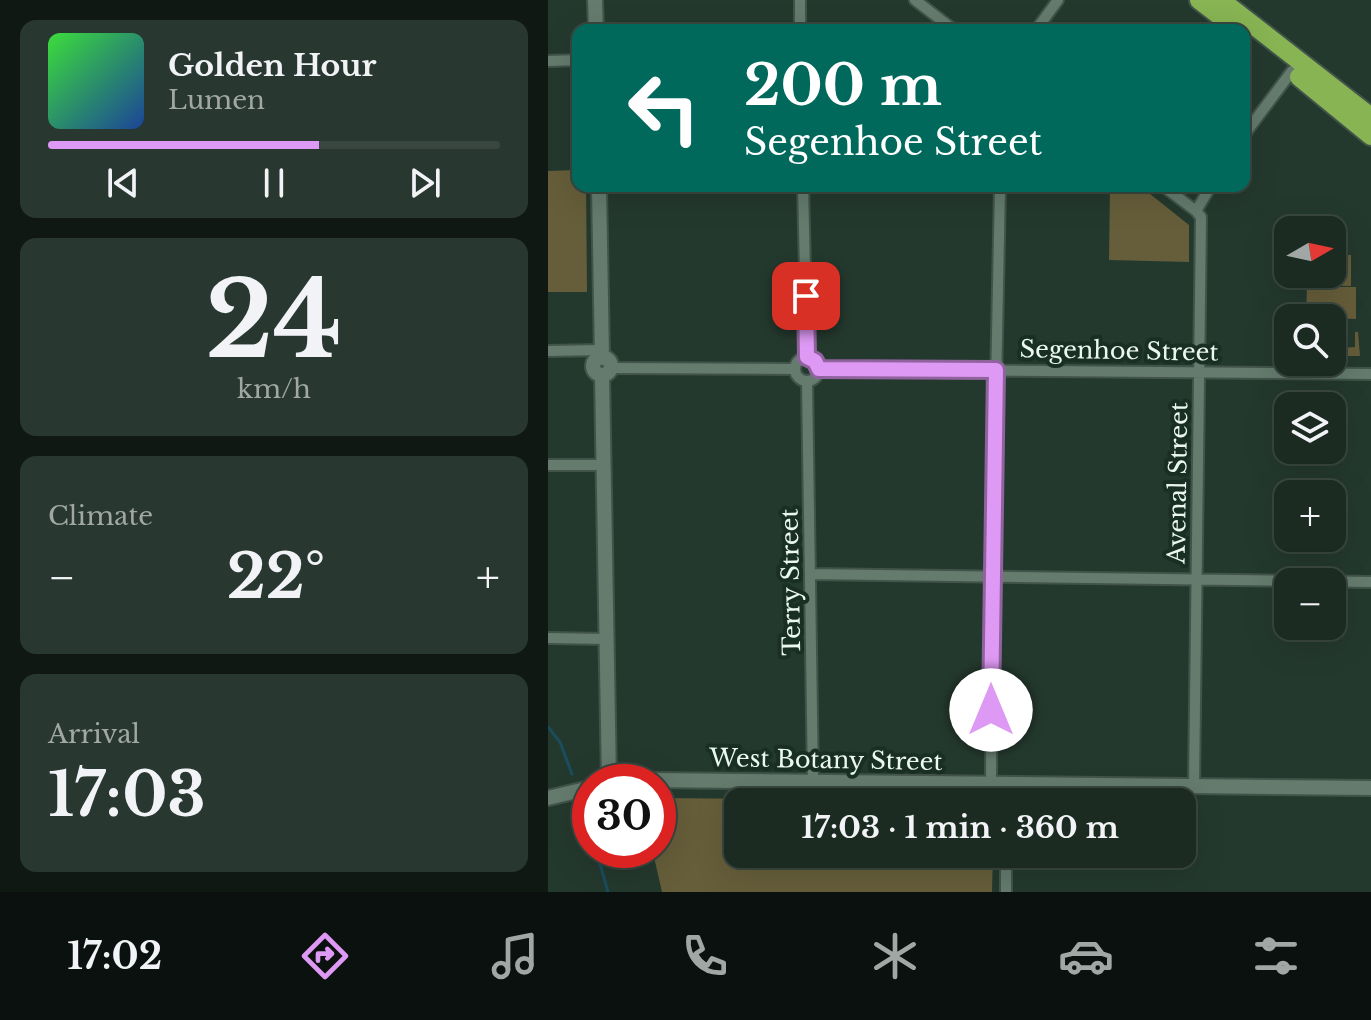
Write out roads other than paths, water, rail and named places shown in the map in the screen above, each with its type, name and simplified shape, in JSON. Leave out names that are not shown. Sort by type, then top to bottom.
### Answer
[{"type":"highway","points":[[1199,0],[1230,24]]},
{"type":"highway","points":[[1221,0],[1371,117]]},
{"type":"highway","points":[[1250,39],[1371,136]]},
{"type":"main road","points":[[595,0],[596,24]]},
{"type":"main road","points":[[599,192],[609,764]]},
{"type":"main road","name":"West Botany Street","points":[[676,780],[1371,788]]},
{"type":"main road","points":[[548,798],[572,792]]},
{"type":"street","points":[[800,0],[800,24]]},
{"type":"street","points":[[915,0],[946,24]]},
{"type":"street","points":[[1040,24],[1058,0]]},
{"type":"street","points":[[548,61],[572,60]]},
{"type":"street","points":[[1250,127],[1292,71]]},
{"type":"street","points":[[803,192],[807,357]]},
{"type":"street","points":[[991,784],[1000,192]]},
{"type":"street","points":[[1171,192],[1196,211],[1207,192]]},
{"type":"street","name":"Avenal Street","points":[[1194,786],[1201,217],[1196,211]]},
{"type":"street","points":[[548,351],[604,363],[795,369]]},
{"type":"street","points":[[807,357],[815,361],[819,369],[817,376],[807,381],[798,376],[795,369],[799,361],[807,357]]},
{"type":"street","name":"Segenhoe Street","points":[[819,369],[1371,374]]},
{"type":"street","name":"Terry Street","points":[[807,381],[813,782]]},
{"type":"street","points":[[548,465],[603,465]]},
{"type":"street","points":[[811,574],[1371,582]]},
{"type":"street","points":[[548,638],[606,639]]},
{"type":"street","points":[[1007,784],[1007,788]]},
{"type":"street","points":[[1006,868],[1006,892]]},
{"type":"waterway","points":[[548,727],[560,742],[572,774]]},
{"type":"waterway","points":[[601,868],[608,892]]}]
